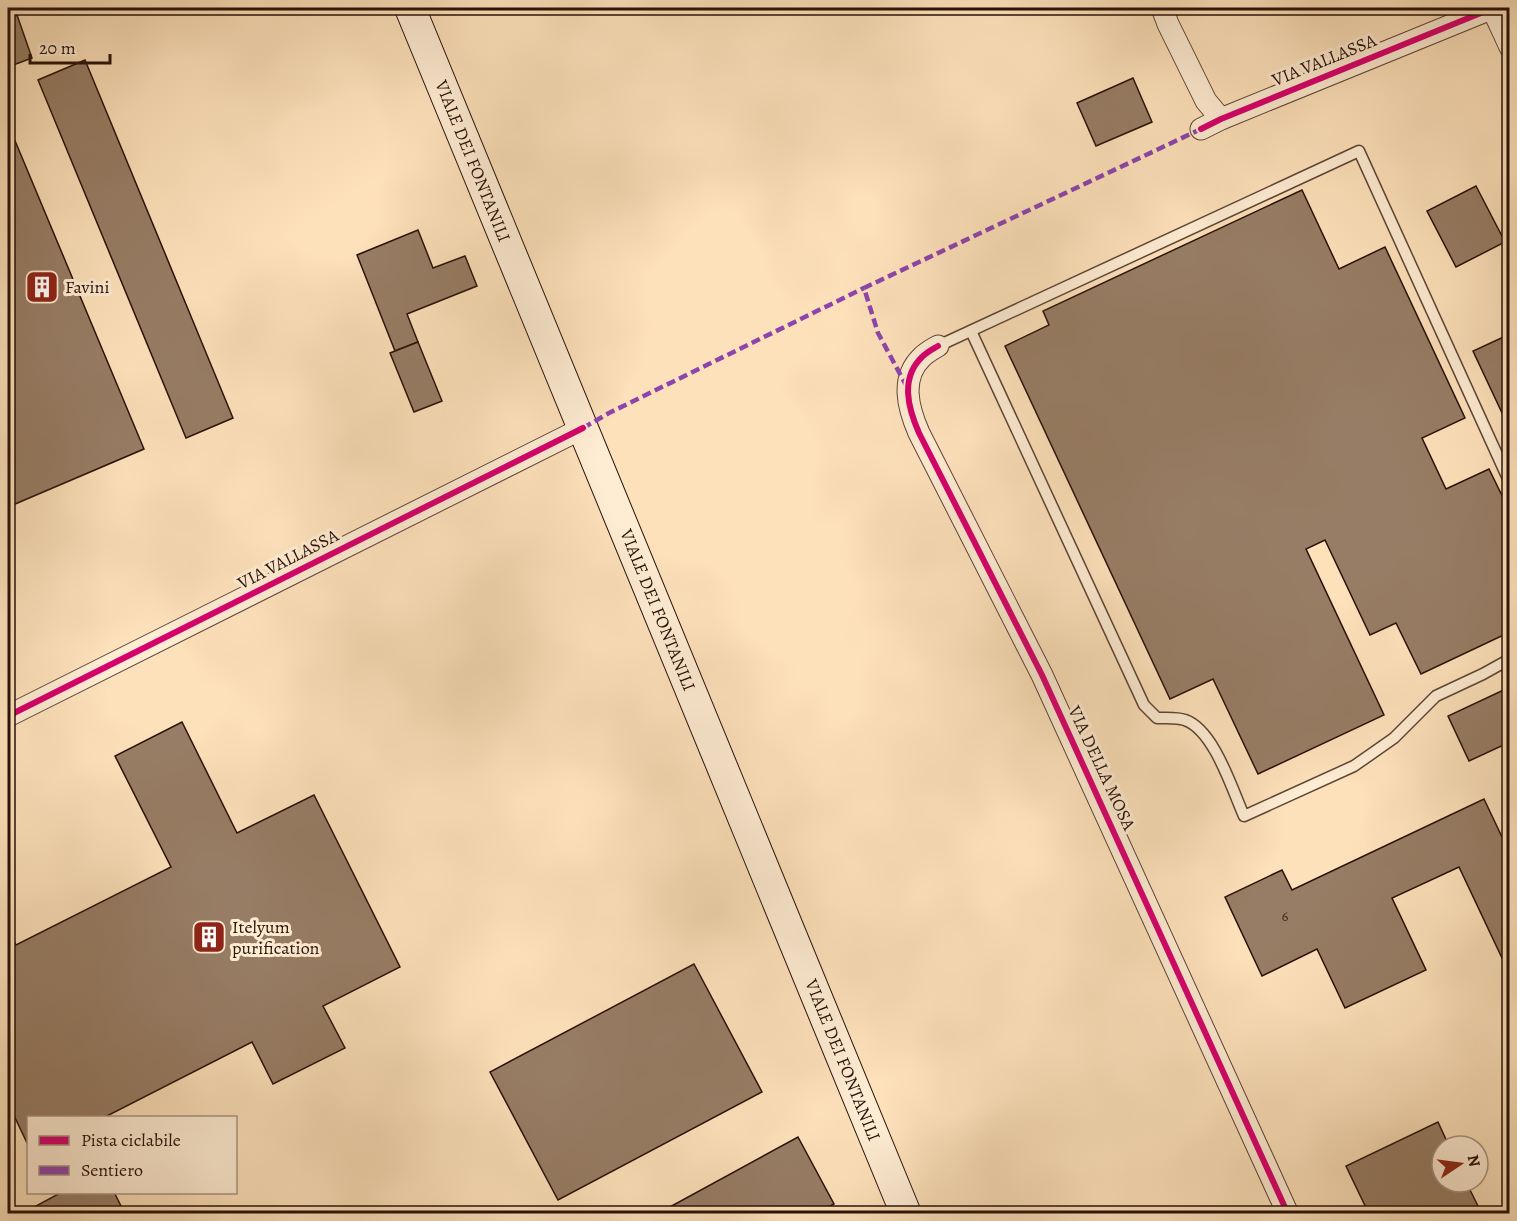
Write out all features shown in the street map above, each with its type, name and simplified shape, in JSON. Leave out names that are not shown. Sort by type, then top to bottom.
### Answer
[{"type":"main road","name":"VIALE DEI FONTANILI","points":[[410,8],[906,1214]]},
{"type":"street","points":[[1162,8],[1206,101],[1221,119]]},
{"type":"street","name":"VIA VALLASSA","points":[[1201,129],[1492,8]]},
{"type":"street","points":[[1492,8],[1509,46]]},
{"type":"street","name":"VIA DELLA MOSA","points":[[938,346],[922,357],[912,371],[907,387],[912,417],[918,433],[1042,675],[1288,1214]]},
{"type":"street","name":"VIA VALLASSA","points":[[8,716],[583,428]]},
{"type":"lane","points":[[938,346],[1359,151],[1509,483]]},
{"type":"lane","points":[[971,331],[1144,705],[1157,718],[1185,720],[1201,730],[1214,747],[1244,816],[1354,766],[1394,738],[1436,696],[1509,659]]},
{"type":"building","points":[[17,15],[32,58],[8,67],[8,19]]},
{"type":"building","points":[[85,60],[233,418],[186,438],[38,80]]},
{"type":"building","points":[[1133,78],[1152,122],[1096,146],[1077,103]]},
{"type":"building","name":"Favini","points":[[8,124],[144,449],[8,507]]},
{"type":"building","points":[[1476,186],[1505,242],[1456,267],[1427,211]]},
{"type":"building","points":[[1302,190],[1339,269],[1385,247],[1465,418],[1422,438],[1446,489],[1489,469],[1510,512],[1510,632],[1421,674],[1396,623],[1370,635],[1325,540],[1306,549],[1384,715],[1258,774],[1213,679],[1170,699],[1005,346],[1049,325],[1043,311]]},
{"type":"building","points":[[418,230],[433,268],[465,256],[477,286],[407,314],[418,342],[395,351],[357,255]]},
{"type":"building","points":[[1510,334],[1510,430],[1473,351]]},
{"type":"building","points":[[418,342],[442,401],[414,412],[390,353]]},
{"type":"building","points":[[1510,687],[1510,742],[1469,761],[1448,716]]},
{"type":"building","name":"Itelyum purification","points":[[182,722],[237,833],[314,795],[400,967],[323,1006],[345,1048],[273,1084],[252,1042],[107,1116],[27,1116],[27,1143],[8,1103],[8,928],[16,945],[171,867],[115,756]]},
{"type":"building","points":[[1484,799],[1510,854],[1510,955],[1502,958],[1459,867],[1392,898],[1426,970],[1345,1008],[1317,949],[1262,976],[1225,897],[1282,870],[1292,890]]},
{"type":"building","points":[[694,964],[762,1092],[558,1200],[490,1072]]},
{"type":"building","points":[[1438,1122],[1444,1134],[1430,1134],[1430,1194],[1472,1194],[1482,1214],[1369,1214],[1346,1166]]},
{"type":"building","points":[[798,1137],[834,1204],[815,1214],[657,1214]]},
{"type":"building","points":[[58,1194],[115,1194],[125,1214],[40,1214],[36,1206]]},
{"type":"marked path","points":[[907,387],[878,333],[864,288],[1201,129]]},
{"type":"marked path","points":[[583,428],[609,413],[864,288]]},
{"type":"cycle path","points":[[1201,129],[1493,8]]},
{"type":"cycle path","points":[[938,346],[915,365],[908,384],[909,404],[919,433],[1042,675],[1288,1214]]},
{"type":"cycle path","points":[[8,716],[583,428]]},
{"type":"place","name":"Favini","points":[[42,287]]},
{"type":"place","name":"Itelyum purification","points":[[209,937]]}]
